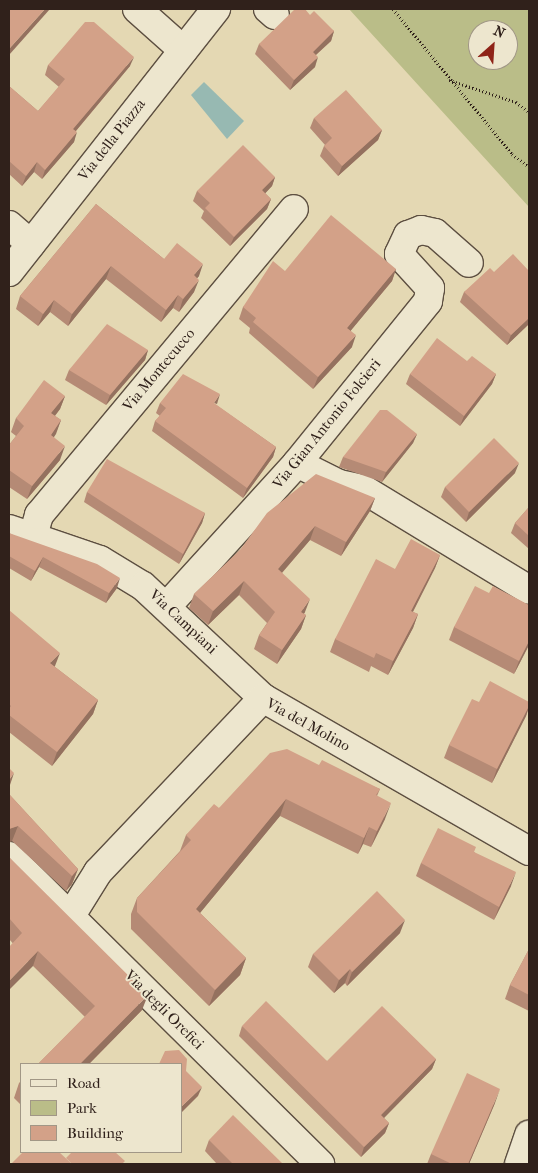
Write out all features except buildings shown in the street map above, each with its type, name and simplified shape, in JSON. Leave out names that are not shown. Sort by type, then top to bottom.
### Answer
[{"type":"street","points":[[137,9],[183,50]]},
{"type":"street","name":"Via della Piazza","points":[[9,272],[216,9]]},
{"type":"street","name":"Via Montecucco","points":[[21,532],[39,515],[294,208]]},
{"type":"street","points":[[9,225],[31,244]]},
{"type":"street","name":"Via Gian Antonio Folcieri","points":[[168,604],[297,462],[428,301],[430,288],[399,254],[408,235],[421,230],[435,233],[469,263]]},
{"type":"street","points":[[297,462],[339,484],[363,490],[529,590]]},
{"type":"street","name":"Via Campiani","points":[[21,532],[100,560],[168,604],[263,698]]},
{"type":"street","name":"Via del Molino","points":[[70,918],[98,872],[263,698],[529,851]]},
{"type":"street","name":"Via degli Orefici","points":[[9,856],[320,1164]]},
{"type":"street","points":[[519,1164],[529,1135]]},
{"type":"path","points":[[393,9],[512,154],[529,167]]},
{"type":"path","points":[[449,79],[516,102],[529,112]]},
{"type":"green space","points":[[349,9],[529,9],[529,207]]},
{"type":"water","points":[[204,82],[244,121],[227,139],[191,95]]}]
